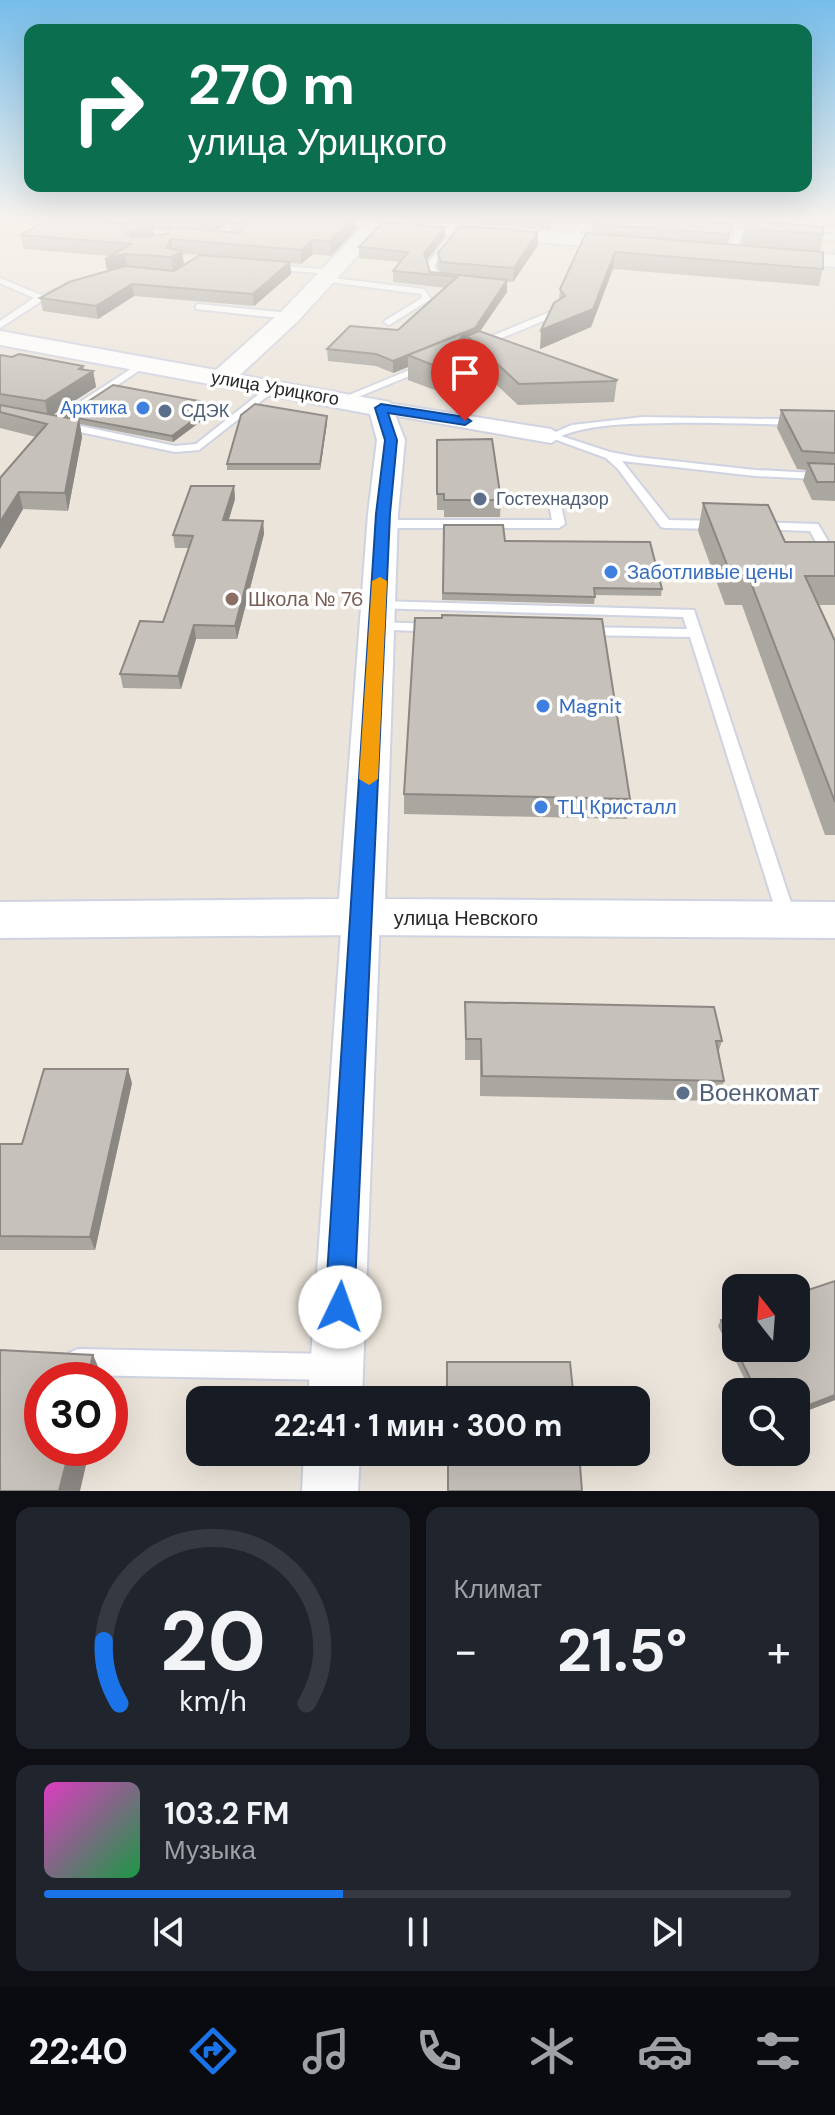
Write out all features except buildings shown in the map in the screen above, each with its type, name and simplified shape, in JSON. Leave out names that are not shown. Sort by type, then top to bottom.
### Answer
[{"type":"street","points":[[222,378],[315,289]]},
{"type":"street","name":"улица Урицкого","points":[[0,338],[551,436]]},
{"type":"street","points":[[336,1384],[382,524],[391,440],[381,408]]},
{"type":"street","name":"улица Невского","points":[[0,920],[361,917],[835,920]]},
{"type":"street","points":[[330,1491],[331,1466]]},
{"type":"lane","points":[[19,289],[40,298]]},
{"type":"lane","points":[[0,325],[40,298],[69,289]]},
{"type":"lane","points":[[405,289],[424,292]]},
{"type":"lane","points":[[424,292],[427,289]]},
{"type":"lane","points":[[389,322],[427,299],[424,292]]},
{"type":"lane","points":[[199,307],[290,316]]},
{"type":"lane","points":[[342,400],[557,312]]},
{"type":"lane","points":[[53,423],[143,364]]},
{"type":"lane","points":[[40,421],[175,449],[199,447],[273,388]]},
{"type":"lane","points":[[551,436],[563,428],[621,421],[835,423]]},
{"type":"lane","points":[[551,436],[608,455],[755,473],[835,477]]},
{"type":"lane","points":[[608,455],[622,467],[665,524],[814,527],[835,564]]},
{"type":"lane","points":[[382,524],[559,524],[554,500]]},
{"type":"lane","points":[[378,616],[689,613],[788,921]]},
{"type":"lane","points":[[378,616],[457,628]]},
{"type":"lane","points":[[568,631],[696,633]]},
{"type":"lane","points":[[46,1361],[336,1384]]},
{"type":"slow traffic","points":[[369,779],[380,581]]},
{"type":"place","name":"Арктика","points":[[143,408]]},
{"type":"place","name":"СДЭК","points":[[165,411]]},
{"type":"place","name":"Гостехнадзор","points":[[480,499]]},
{"type":"place","name":"Заботливые цены","points":[[611,572]]},
{"type":"place","name":"Школа № 76","points":[[232,599]]},
{"type":"place","name":"Magnit","points":[[543,706]]},
{"type":"place","name":"ТЦ Кристалл","points":[[541,807]]},
{"type":"place","name":"Военкомат","points":[[683,1093]]},
{"type":"route","points":[[340,1307],[383,514],[391,440],[381,408],[465,421]]}]
